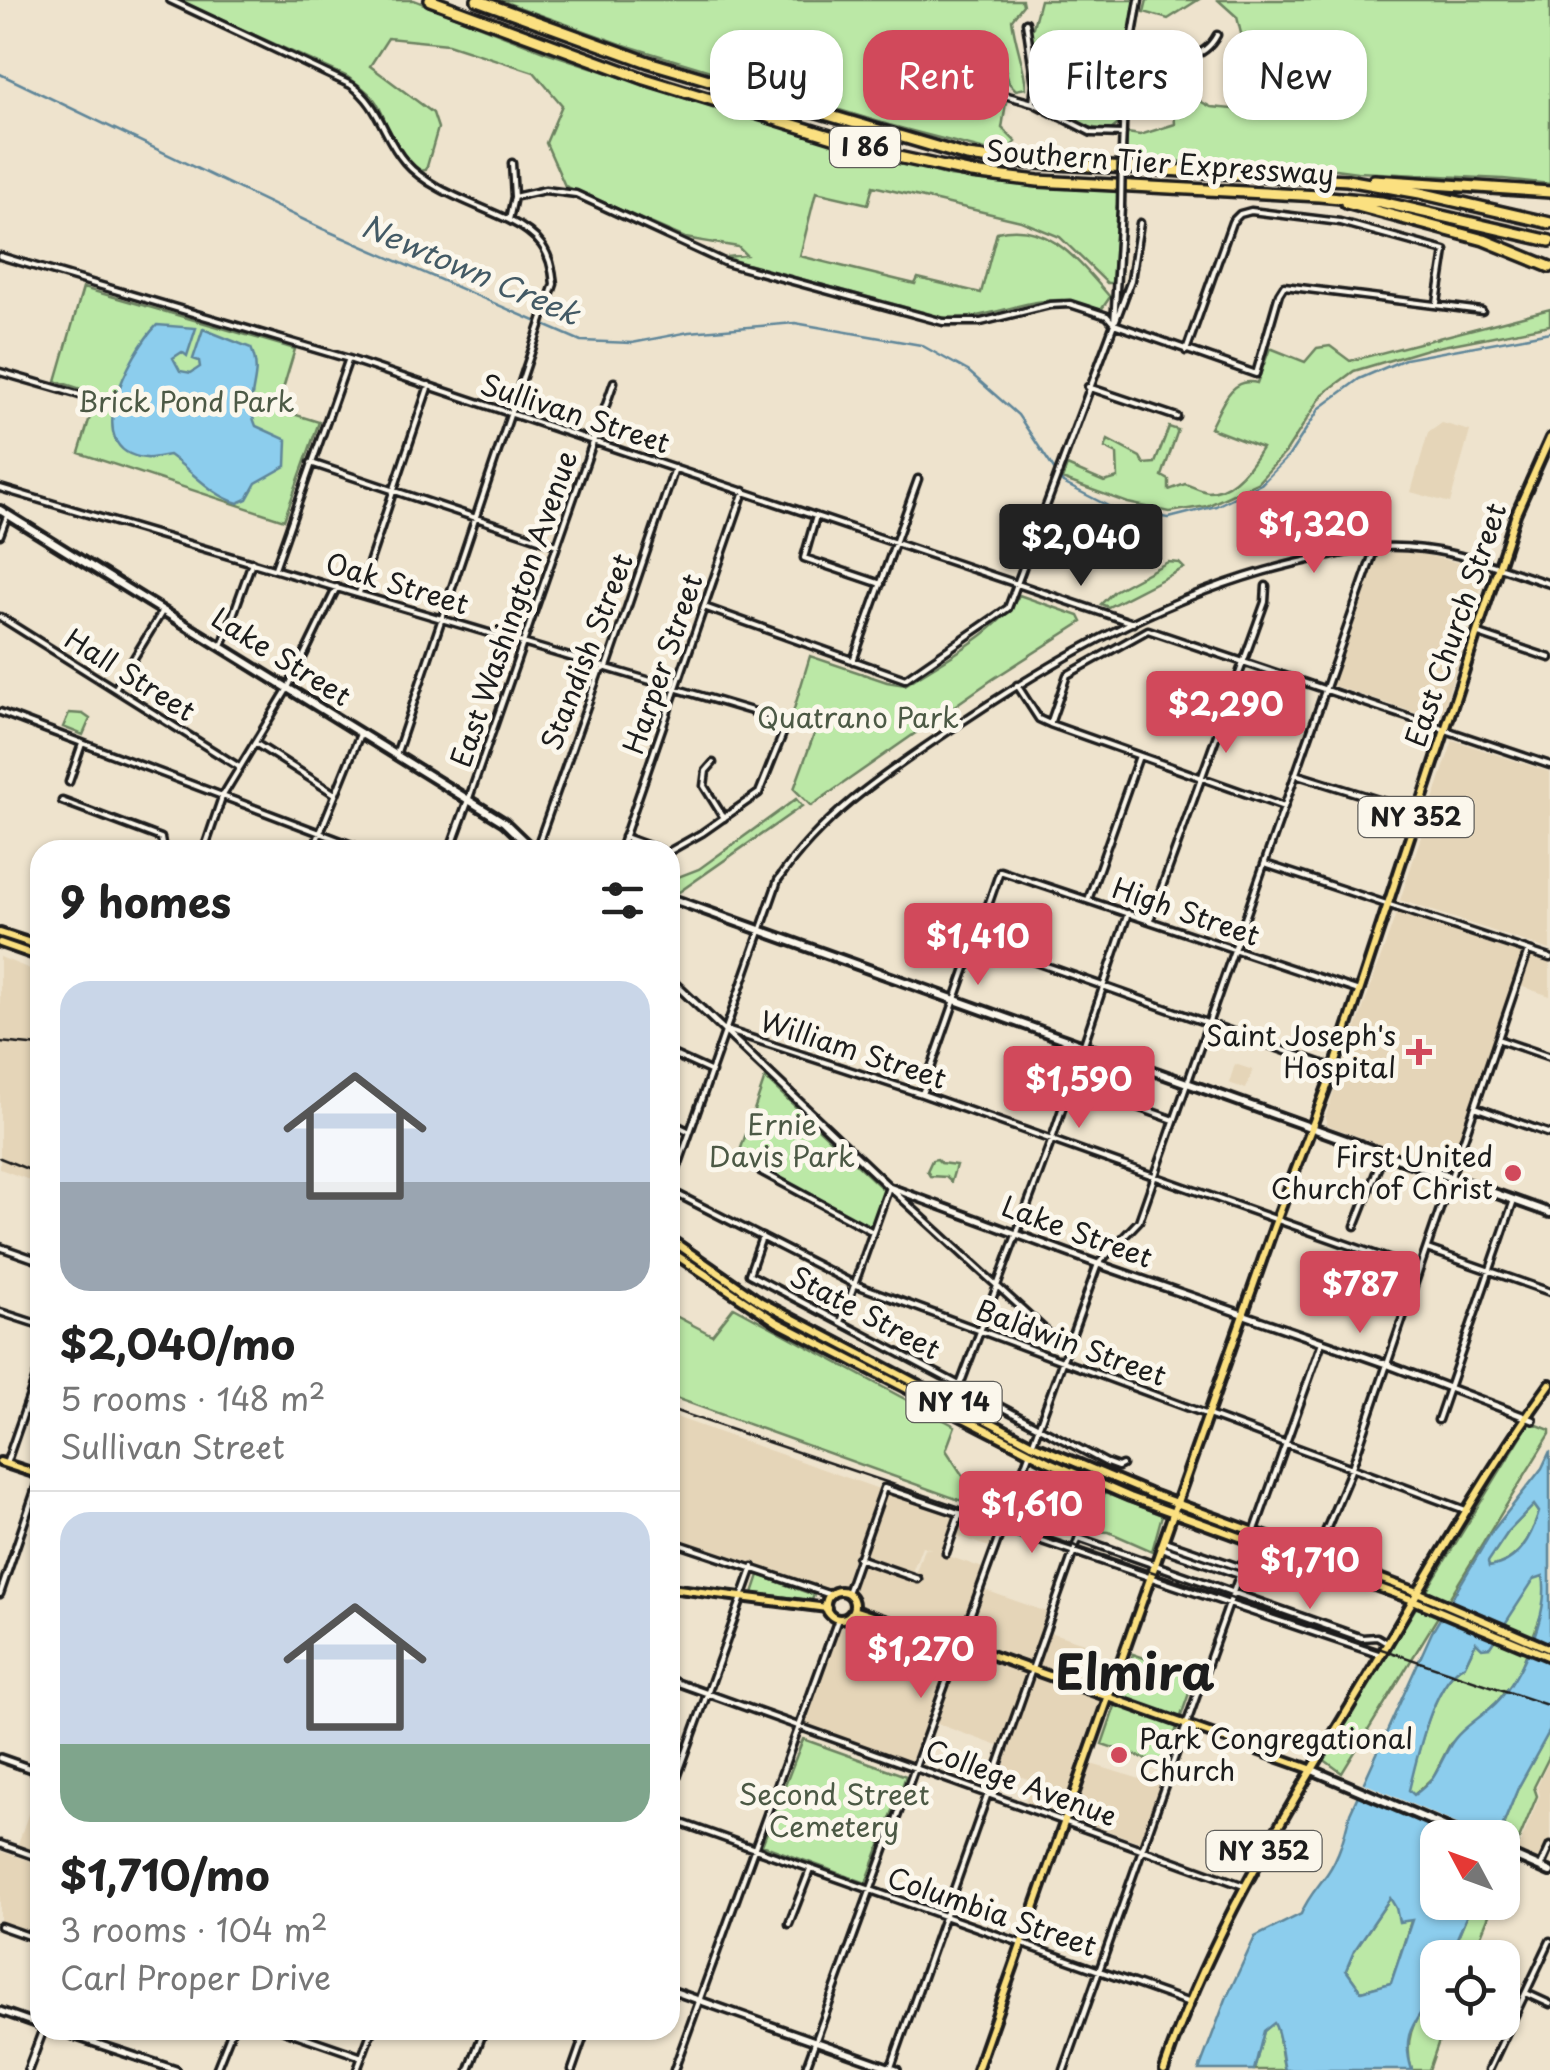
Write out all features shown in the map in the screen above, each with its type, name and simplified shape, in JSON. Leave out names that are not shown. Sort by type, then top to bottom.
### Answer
[{"type":"highway","name":"Southern Tier Expressway","points":[[430,0],[645,79],[898,157],[972,173],[1038,181],[1319,196],[1428,211],[1550,241]]},
{"type":"highway","name":"Southern Tier Expressway","points":[[478,0],[648,62],[967,156],[1346,180],[1550,224]]},
{"type":"highway","points":[[1346,180],[1550,192]]},
{"type":"highway","points":[[1319,196],[1484,240],[1550,267]]},
{"type":"main road","name":"East Church Street","points":[[1175,1508],[1276,1219],[1334,1068],[1498,567],[1528,484],[1550,438]]},
{"type":"main road","name":"Lake Street","points":[[4,512],[504,822],[524,840]]},
{"type":"main road","points":[[680,902],[1550,1213]]},
{"type":"main road","points":[[0,932],[30,942]]},
{"type":"main road","points":[[0,943],[30,954]]},
{"type":"main road","name":"NY 14","points":[[680,1246],[761,1302],[1031,1448]]},
{"type":"main road","name":"NY 14","points":[[680,1258],[751,1307],[1031,1448],[1251,1541],[1415,1596]]},
{"type":"main road","name":"NY 352","points":[[1164,2070],[1186,2002],[1244,1886],[1415,1596],[1550,1384]]},
{"type":"main road","points":[[3,1463],[30,1472]]},
{"type":"main road","name":"NY 14","points":[[1175,1508],[1254,1532],[1550,1649]]},
{"type":"main road","name":"NY 352","points":[[977,2070],[1175,1508]]},
{"type":"main road","points":[[680,1589],[827,1608],[838,1619],[854,1610]]},
{"type":"main road","points":[[827,1608],[831,1596],[846,1593],[853,1600],[854,1610]]},
{"type":"main road","name":"NY 14","points":[[1430,1602],[1550,1658]]},
{"type":"main road","points":[[854,1610],[1332,1777],[1430,1820]]},
{"type":"main road","points":[[1520,1859],[1550,1872]]},
{"type":"street","points":[[170,0],[351,85],[372,104],[393,146],[410,168],[526,229],[546,246],[552,263],[554,284],[548,311],[474,517],[396,756]]},
{"type":"street","points":[[1134,30],[1139,0]]},
{"type":"street","points":[[1026,22],[1029,43]]},
{"type":"street","points":[[1203,54],[1217,35]]},
{"type":"street","points":[[1066,120],[1092,133],[1123,134]]},
{"type":"street","points":[[1114,324],[1124,120]]},
{"type":"street","points":[[509,220],[514,197],[512,163]]},
{"type":"street","points":[[514,197],[545,190],[576,194],[726,263],[943,322],[980,322],[1070,304],[1108,316],[1114,324],[1256,374],[1283,286],[1482,311]]},
{"type":"street","points":[[1186,351],[1232,222],[1251,211],[1340,222],[1445,251],[1436,305]]},
{"type":"street","points":[[704,607],[905,679],[1008,608],[1131,280],[1140,223]]},
{"type":"street","name":"Sullivan Street","points":[[0,256],[349,359],[1133,624]]},
{"type":"street","points":[[274,568],[349,359]]},
{"type":"street","points":[[0,372],[90,398]]},
{"type":"street","name":"East Washington Avenue","points":[[454,840],[614,382]]},
{"type":"street","points":[[359,593],[429,386]]},
{"type":"street","points":[[1088,387],[1177,417]]},
{"type":"street","points":[[311,463],[557,545]]},
{"type":"street","name":"Standish Street","points":[[539,840],[599,672],[608,667],[675,468]]},
{"type":"street","points":[[853,661],[918,479]]},
{"type":"street","name":"Oak Street","points":[[0,488],[774,715],[782,720],[784,731],[763,788],[724,818]]},
{"type":"street","name":"Harper Street","points":[[623,840],[744,491]]},
{"type":"street","points":[[0,535],[4,512]]},
{"type":"street","points":[[816,516],[804,558],[881,584]]},
{"type":"street","points":[[805,2070],[1098,1264],[1139,1221],[1374,548]]},
{"type":"street","points":[[680,1161],[778,880],[801,846],[860,793],[1017,684],[1196,593],[1255,572],[1374,548],[1436,550],[1550,584]]},
{"type":"street","points":[[222,646],[252,562]]},
{"type":"street","points":[[207,840],[222,797],[288,688],[337,586]]},
{"type":"street","points":[[1150,920],[1265,602],[1266,586]]},
{"type":"street","points":[[115,689],[162,611]]},
{"type":"street","name":"Hall Street","points":[[0,617],[239,767]]},
{"type":"street","points":[[1050,724],[1068,675],[1148,630],[1550,765]]},
{"type":"street","points":[[1476,633],[1550,658]]},
{"type":"street","points":[[1017,684],[1039,718],[1050,724],[1284,807]]},
{"type":"street","points":[[0,712],[336,840]]},
{"type":"street","points":[[316,840],[360,733]]},
{"type":"street","points":[[68,782],[82,742]]},
{"type":"street","points":[[254,742],[335,794]]},
{"type":"street","points":[[1088,900],[1139,756]]},
{"type":"street","points":[[680,845],[724,818],[704,786],[706,771],[713,763]]},
{"type":"street","points":[[1296,774],[1417,812]]},
{"type":"street","points":[[62,801],[162,840]]},
{"type":"street","points":[[624,837],[632,840]]},
{"type":"street","points":[[1265,864],[1550,958]]},
{"type":"street","name":"High Street","points":[[976,941],[1000,871],[1358,992]]},
{"type":"street","points":[[960,1385],[1052,1139],[1128,913]]},
{"type":"street","points":[[922,1094],[976,941],[1334,1068]]},
{"type":"street","points":[[1315,1555],[1338,1508],[1528,951]]},
{"type":"street","name":"Lake Street","points":[[680,988],[889,1187],[1530,1418]]},
{"type":"street","name":"William Street","points":[[726,1030],[1052,1139],[1418,1270]]},
{"type":"street","points":[[1500,1040],[1550,1057]]},
{"type":"street","points":[[680,1057],[712,1072]]},
{"type":"street","points":[[1071,1083],[1174,1120]]},
{"type":"street","points":[[1475,1107],[1550,1134]]},
{"type":"street","points":[[680,1127],[690,1132]]},
{"type":"street","points":[[1356,1226],[1384,1154]]},
{"type":"street","points":[[738,1159],[873,1232]]},
{"type":"street","points":[[840,1322],[889,1187],[1066,1350]]},
{"type":"street","name":"Baldwin Street","points":[[680,1195],[854,1284],[1468,1511]]},
{"type":"street","points":[[1438,1420],[1514,1200]]},
{"type":"street","name":"State Street","points":[[762,1237],[749,1274],[1107,1463],[1122,1465]]},
{"type":"street","points":[[0,1247],[30,1258]]},
{"type":"street","points":[[1426,1248],[1550,1292]]},
{"type":"street","points":[[0,1312],[30,1322]]},
{"type":"street","points":[[1064,2070],[1322,1342]]},
{"type":"street","points":[[3,1463],[30,1392]]},
{"type":"street","points":[[846,1593],[884,1488],[1150,1579],[1294,1614],[1362,1638],[1377,1636],[1387,1643]]},
{"type":"street","points":[[680,1993],[893,2069],[1093,1497]]},
{"type":"street","points":[[0,1594],[30,1505]]},
{"type":"street","points":[[946,1553],[960,1514]]},
{"type":"street","points":[[1078,1538],[1148,1561],[1154,1567],[1290,1623],[1381,1655]]},
{"type":"street","points":[[680,1544],[831,1596]]},
{"type":"street","points":[[1162,1545],[1240,1571]]},
{"type":"street","points":[[858,1558],[918,1579]]},
{"type":"street","points":[[680,1769],[753,1567]]},
{"type":"street","points":[[1290,1623],[1294,1614]]},
{"type":"street","points":[[674,2070],[838,1619]]},
{"type":"street","name":"College Avenue","points":[[680,1684],[1244,1886]]},
{"type":"street","points":[[0,1758],[30,1768]]},
{"type":"street","name":"Columbia Street","points":[[680,1823],[1186,2002]]},
{"type":"street","points":[[0,1844],[30,1854]]},
{"type":"street","points":[[1540,1868],[1550,1846]]},
{"type":"street","points":[[789,1924],[810,1870]]},
{"type":"street","points":[[0,1926],[30,1936]]},
{"type":"street","points":[[1489,2070],[1550,1942]]},
{"type":"street","points":[[1526,1994],[1550,2004]]},
{"type":"street","points":[[0,2011],[30,2023]]},
{"type":"street","points":[[28,2070],[37,2040]]},
{"type":"street","points":[[84,2040],[176,2070]]},
{"type":"street","points":[[216,2070],[228,2040]]},
{"type":"street","points":[[314,2040],[362,2056]]},
{"type":"street","points":[[358,2070],[368,2040]]},
{"type":"street","points":[[469,2070],[480,2040]]},
{"type":"street","points":[[572,2070],[582,2040]]},
{"type":"shaded area","points":[[1442,423],[1470,431],[1450,503],[1411,492],[1428,433]]},
{"type":"shaded area","points":[[1396,552],[1460,563],[1485,575],[1440,721],[1331,685],[1377,554]]},
{"type":"shaded area","points":[[1453,740],[1550,772],[1550,950],[1400,900]]},
{"type":"shaded area","name":"Saint Joseph's Hospital","points":[[1397,911],[1550,964],[1550,996],[1514,984],[1448,1170],[1327,1125],[1325,1117]]},
{"type":"shaded area","points":[[0,957],[30,969],[30,1180],[0,1169]]},
{"type":"shaded area","points":[[1235,1064],[1253,1070],[1246,1089],[1229,1083]]},
{"type":"shaded area","points":[[680,1419],[995,1530],[989,1547],[955,1535],[948,1556],[983,1568],[977,1587],[1055,1615],[1049,1632],[1084,1643],[1069,1688],[1112,1706],[1091,1764],[1160,1785],[1140,1842],[1025,1802],[1033,1781],[1003,1770],[1009,1750],[927,1720],[911,1763],[806,1724],[861,1558],[915,1575],[924,1548],[932,1549],[922,1546],[912,1572],[855,1551],[844,1586],[836,1584],[828,1589],[680,1538]]},
{"type":"shaded area","points":[[1550,1758],[1547,1862],[1520,1852],[1540,1795],[1537,1787]]},
{"type":"shaded area","points":[[30,1809],[30,1852],[17,1847]]},
{"type":"shaded area","points":[[0,1851],[30,1861],[30,1932],[0,1922]]},
{"type":"green space","points":[[177,0],[414,0],[546,52],[710,105],[710,120],[759,120],[949,176],[1050,188],[1119,190],[1112,283],[1107,283],[1060,237],[1021,221],[873,186],[868,204],[816,192],[800,256],[915,284],[918,278],[981,293],[997,232],[1032,232],[1075,258],[1110,297],[1101,310],[1067,301],[1047,301],[945,318],[736,261],[726,257],[746,255],[738,247],[685,238],[565,186],[546,143],[562,105],[534,72],[448,44],[388,38],[370,66],[433,113],[438,128],[426,170],[420,171],[399,150],[375,100],[346,76]]},
{"type":"green space","points":[[499,0],[1022,0],[1023,5],[1012,19],[1026,88],[1016,90],[1009,83],[1009,30],[863,30],[863,117],[843,111],[843,30],[710,30],[710,71]]},
{"type":"green space","points":[[1040,0],[1135,0],[1131,30],[1029,30]]},
{"type":"green space","points":[[1147,0],[1198,0],[1168,19],[1144,12]]},
{"type":"green space","points":[[1218,0],[1550,0],[1550,184],[1357,172],[1306,165],[1126,160],[1127,133],[1140,135],[1175,124],[1175,120],[1203,120],[1203,103],[1223,108],[1223,120],[1367,120],[1367,30],[1240,30],[1237,17]]},
{"type":"green space","points":[[872,120],[1003,120],[1002,128],[1016,142],[1009,148],[995,145],[989,151]]},
{"type":"green space","points":[[1069,120],[1118,120],[1110,131]]},
{"type":"green space","name":"Brick Pond Park","points":[[83,288],[295,349],[277,409],[319,422],[284,520],[79,453],[97,394],[56,381]]},
{"type":"green space","points":[[1550,309],[1550,325],[1427,349],[1354,371],[1323,394],[1286,452],[1257,483],[1207,506],[1170,512],[1128,503],[1062,479],[1067,466],[1104,482],[1118,478],[1117,454],[1105,448],[1108,440],[1140,457],[1144,464],[1155,463],[1169,427],[1178,430],[1162,476],[1169,480],[1169,490],[1185,484],[1217,491],[1240,477],[1262,448],[1210,428],[1233,389],[1248,382],[1257,383],[1270,348],[1305,362],[1317,348],[1330,346],[1350,361]]},
{"type":"green space","points":[[1168,562],[1184,568],[1108,607],[1101,604],[1114,591]]},
{"type":"green space","name":"Quatrano Park","points":[[1019,595],[1079,616],[1082,622],[811,806],[794,789],[816,729],[791,719],[810,656],[905,685],[985,633]]},
{"type":"green space","points":[[69,713],[90,719],[83,735],[63,727]]},
{"type":"green space","points":[[796,799],[802,806],[680,891],[680,876],[699,869]]},
{"type":"green space","name":"Ernie Davis Park","points":[[765,1078],[887,1193],[873,1231],[738,1157]]},
{"type":"green space","points":[[932,1160],[956,1165],[951,1182],[946,1177],[930,1176],[927,1171]]},
{"type":"green space","points":[[734,1307],[955,1426],[946,1450],[972,1490],[1005,1502],[1001,1515],[680,1400],[680,1318],[712,1335]]},
{"type":"green space","points":[[1530,1422],[1550,1430],[1550,1434],[1342,1773],[1323,1759]]},
{"type":"green space","points":[[1105,1493],[1162,1515],[1152,1551],[1109,1532],[1092,1531],[1095,1521],[1100,1521],[1097,1515],[1102,1516],[1098,1511]]},
{"type":"green space","points":[[1534,1505],[1539,1512],[1522,1547],[1508,1560],[1489,1567],[1487,1562],[1508,1532]]},
{"type":"green space","points":[[759,1575],[814,1595],[812,1600],[753,1593]]},
{"type":"green space","points":[[1543,1576],[1543,1610],[1518,1676],[1496,1703],[1450,1744],[1433,1777],[1414,1795],[1408,1790],[1416,1759],[1444,1686],[1465,1665],[1476,1642],[1480,1643],[1534,1578]]},
{"type":"green space","points":[[1133,1654],[1195,1676],[1164,1765],[1102,1744]]},
{"type":"green space","points":[[1550,1730],[1550,1755],[1534,1787],[1537,1796],[1520,1837],[1520,1820],[1505,1820]]},
{"type":"green space","name":"Second Street Cemetery","points":[[803,1739],[906,1776],[866,1883],[762,1845]]},
{"type":"green space","points":[[1391,1897],[1396,1908],[1412,1918],[1391,1983],[1361,1991],[1346,1970],[1354,1951]]},
{"type":"green space","points":[[1465,1920],[1487,1920],[1479,1940],[1457,1940]]},
{"type":"green space","points":[[1419,2013],[1420,2040],[1439,2040],[1429,2070],[1412,2070],[1409,2057],[1411,2034]]},
{"type":"green space","points":[[1274,2022],[1285,2070],[1254,2070],[1264,2031]]},
{"type":"water","points":[[157,325],[196,328],[187,356],[182,352],[173,358],[180,371],[191,373],[200,367],[199,361],[193,359],[203,329],[251,348],[256,369],[251,405],[256,426],[287,440],[286,466],[256,483],[247,499],[238,503],[228,499],[169,455],[146,458],[126,452],[115,438],[112,420],[124,377]]},
{"type":"water","points":[[1550,1451],[1550,1730],[1505,1820],[1420,1820],[1420,1920],[1465,1920],[1456,1940],[1420,1940],[1420,2014],[1408,2042],[1412,2070],[1285,2070],[1274,2023],[1264,2031],[1254,2070],[1199,2070],[1255,1937],[1301,1914],[1332,1867],[1350,1813],[1432,1632],[1491,1533],[1542,1468]],"holes":[[[1534,1505],[1539,1512],[1516,1554],[1489,1567],[1488,1562],[1508,1532]],[[1543,1576],[1538,1625],[1515,1678],[1496,1703],[1454,1740],[1432,1778],[1414,1795],[1409,1790],[1417,1759],[1444,1686],[1465,1665],[1476,1642],[1482,1648],[1490,1647],[1534,1579]],[[1390,1898],[1399,1922],[1412,1920],[1391,1983],[1361,1991],[1346,1970],[1354,1951]]]},
{"type":"pier","points":[[1359,1781],[1448,1820],[1420,1822],[1354,1793]]},
{"type":"waterway","name":"Newtown Creek","points":[[0,74],[323,229],[581,341],[632,343],[689,332],[795,323],[921,345],[968,371],[1018,415],[1063,483],[1118,511],[1169,518],[1216,506],[1261,484],[1288,457],[1320,408],[1359,379],[1405,359],[1550,332]]},
{"type":"railway","points":[[0,1042],[30,1045]]},
{"type":"railway","points":[[0,1158],[30,1170]]},
{"type":"railway","points":[[680,1412],[1550,1706]]},
{"type":"place","name":"Saint Joseph's Hospital","points":[[1419,1052]]},
{"type":"place","name":"First United Church of Christ","points":[[1513,1173]]},
{"type":"place","name":"Park Congregational Church","points":[[1119,1755]]},
{"type":"district","name":"Elmira","points":[[1135,1673]]}]
